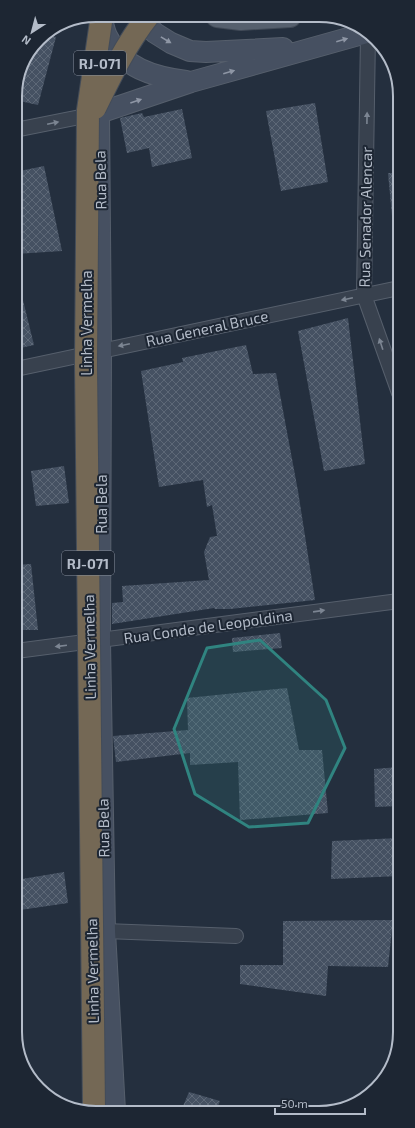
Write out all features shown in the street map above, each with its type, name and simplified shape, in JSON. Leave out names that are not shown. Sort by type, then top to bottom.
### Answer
[{"type":"highway","name":"Linha Vermelha","points":[[94,1106],[86,348],[88,110],[100,22]]},
{"type":"highway","name":"Linha Vermelha","points":[[103,1106],[90,361],[96,112],[106,22]]},
{"type":"highway","points":[[96,112],[114,68],[134,34],[143,22]]},
{"type":"street","points":[[103,22],[107,36],[118,52],[136,68],[160,78],[191,82]]},
{"type":"street","points":[[144,22],[156,33],[171,43],[190,51],[206,52],[318,46]]},
{"type":"street","points":[[22,128],[96,112],[191,82],[318,46],[361,35]]},
{"type":"street","name":"Rua Senador Alencar","points":[[367,40],[364,295],[393,377]]},
{"type":"street","name":"Rua Bela","points":[[96,112],[101,350],[100,641],[105,931],[116,1106]]},
{"type":"street","name":"Rua General Bruce","points":[[22,368],[393,289]]},
{"type":"street","name":"Rua Conde de Leopoldina","points":[[22,650],[393,602]]},
{"type":"street","points":[[105,931],[236,936]]},
{"type":"highlighted area","points":[[260,640],[326,700],[345,748],[308,823],[249,827],[195,794],[174,729],[207,648]]},
{"type":"building","points":[[52,36],[56,37],[38,105],[22,102],[23,82],[32,59],[37,52],[52,52]]},
{"type":"building","points":[[315,103],[328,182],[281,191],[266,111]]},
{"type":"building","points":[[182,109],[192,158],[152,167],[149,148],[127,153],[120,118],[142,113],[144,117]]},
{"type":"building","points":[[44,166],[62,251],[22,254],[22,171]]},
{"type":"building","points":[[388,173],[393,173],[392,216]]},
{"type":"building","points":[[22,296],[34,345],[22,348]]},
{"type":"building","points":[[348,318],[365,464],[324,471],[298,331]]},
{"type":"building","points":[[246,345],[253,374],[276,373],[298,491],[315,600],[230,609],[214,608],[112,624],[112,603],[123,602],[122,586],[209,580],[204,552],[210,537],[217,536],[212,505],[207,507],[203,480],[159,487],[141,371],[183,362],[182,358]]},
{"type":"building","points":[[64,466],[69,503],[36,506],[31,471]]},
{"type":"building","points":[[31,564],[38,630],[22,630],[22,565]]},
{"type":"building","points":[[280,633],[282,648],[233,652],[232,638]]},
{"type":"building","points":[[287,688],[299,750],[322,750],[328,813],[240,820],[238,762],[190,765],[190,753],[116,762],[113,736],[188,730],[187,698]]},
{"type":"building","points":[[393,767],[393,806],[375,807],[374,769]]},
{"type":"building","points":[[393,838],[393,876],[331,879],[332,841]]},
{"type":"building","points":[[64,872],[68,903],[22,910],[22,879]]},
{"type":"building","points":[[393,920],[388,967],[328,966],[326,996],[240,984],[240,965],[283,965],[283,921]]},
{"type":"building","points":[[189,1092],[220,1101],[218,1106],[183,1106]]}]
